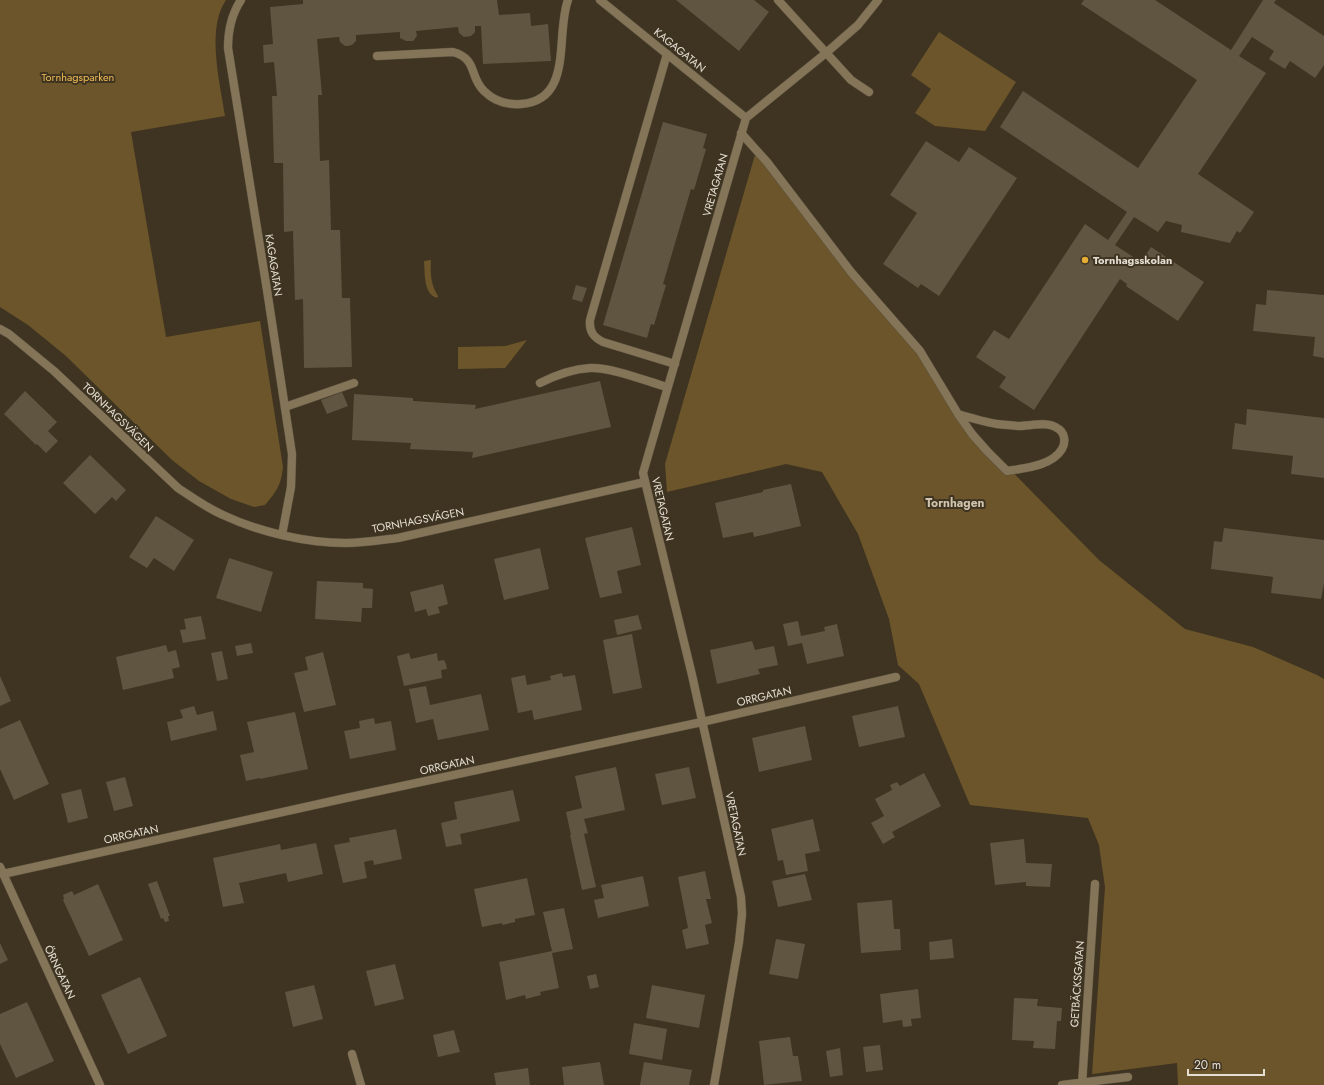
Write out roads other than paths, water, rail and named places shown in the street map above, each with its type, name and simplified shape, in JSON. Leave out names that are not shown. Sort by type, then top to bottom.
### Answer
[{"type":"street","name":"KAGAGATAN","points":[[241,0],[234,11],[229,30],[228,48],[292,454],[291,487],[282,535]]},
{"type":"street","points":[[377,56],[453,52],[460,54],[469,62],[476,80],[483,90],[492,98],[513,104],[537,100],[546,94],[554,83],[559,69],[563,17],[568,0]]},
{"type":"street","name":"KAGAGATAN","points":[[600,0],[746,118]]},
{"type":"street","points":[[778,0],[851,80],[868,92]]},
{"type":"street","points":[[746,118],[858,25],[878,0]]},
{"type":"street","points":[[667,54],[590,320],[590,327],[592,334],[603,342],[674,364]]},
{"type":"street","name":"VRETAGATAN","points":[[714,1085],[739,942],[742,914],[741,897],[702,722],[643,473],[746,118]]},
{"type":"street","points":[[741,133],[766,162],[851,272],[920,351],[958,414],[972,434],[1007,471],[1031,467],[1049,461],[1059,454],[1065,440],[1063,433],[1052,425],[1017,426],[997,424],[958,414]]},
{"type":"street","name":"TORNHAGSVÄGEN","points":[[0,329],[9,334],[54,371],[178,488],[223,515],[282,535],[315,541],[346,543],[398,538],[645,482]]},
{"type":"street","points":[[540,383],[571,370],[590,368],[607,370],[667,387]]},
{"type":"street","points":[[285,407],[354,383]]},
{"type":"street","name":"ORRGATAN","points":[[1,872],[702,722],[896,677]]},
{"type":"street","name":"ÖRNGATAN","points":[[1,872],[100,1085]]},
{"type":"street","name":"GETBÄCKSGATAN","points":[[1082,1084],[1095,884]]},
{"type":"street","points":[[352,1054],[361,1085]]},
{"type":"street","points":[[1062,1085],[1082,1084],[1128,1077]]},
{"type":"place","name":"Tornhagsskolan","points":[[1085,260]]},
{"type":"district","name":"Tornhagen","points":[[955,503]]},
{"type":"park label","name":"Tornhagsparken","points":[[78,77]]}]
